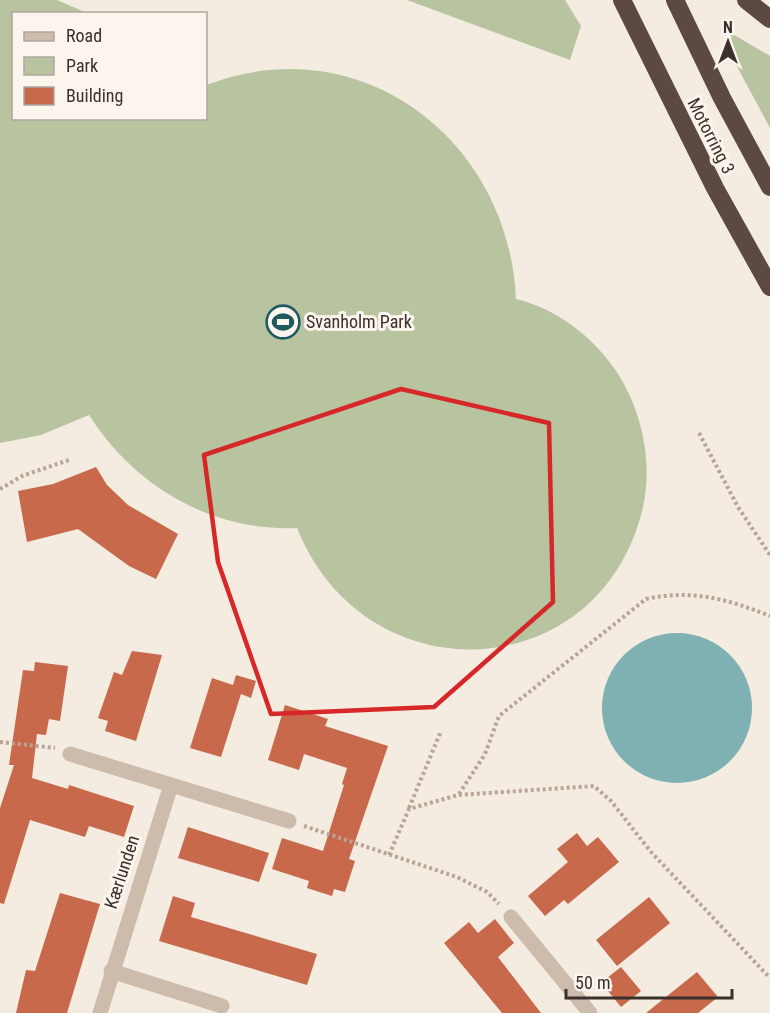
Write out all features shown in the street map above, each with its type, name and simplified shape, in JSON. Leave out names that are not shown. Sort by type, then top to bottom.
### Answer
[{"type":"highway","name":"Motorring 3","points":[[622,0],[655,72],[715,188],[770,287]]},
{"type":"highway","points":[[675,0],[722,98],[770,187]]},
{"type":"highway","points":[[746,0],[770,19]]},
{"type":"street","points":[[70,754],[290,821]]},
{"type":"street","name":"Kærlunden","points":[[100,1013],[111,971],[171,785]]},
{"type":"street","points":[[511,917],[590,1013]]},
{"type":"street","points":[[111,971],[222,1006]]},
{"type":"path","points":[[699,433],[738,507],[770,555]]},
{"type":"path","points":[[0,489],[22,476],[69,460]]},
{"type":"path","points":[[458,795],[485,754],[499,716],[646,599],[671,593],[711,596],[770,616]]},
{"type":"path","points":[[389,855],[441,731]]},
{"type":"path","points":[[0,742],[55,748],[70,754]]},
{"type":"path","points":[[408,809],[458,795],[594,786],[611,801],[651,852],[770,978]]},
{"type":"path","points":[[290,821],[457,877],[487,892],[511,917]]},
{"type":"highlighted area","points":[[401,389],[549,423],[553,602],[434,707],[271,714],[218,562],[204,455]]},
{"type":"green space","name":"Svanholm Park","points":[[0,0],[57,0],[85,12],[12,12],[12,120],[207,120],[207,85],[263,71],[318,71],[370,85],[416,110],[455,145],[486,190],[507,241],[516,299],[533,304],[565,320],[592,342],[615,369],[637,413],[644,444],[647,476],[643,507],[619,567],[581,611],[533,638],[480,649],[425,644],[374,622],[330,583],[297,528],[266,527],[235,522],[206,513],[178,500],[152,483],[129,463],[107,440],[89,415],[41,435],[0,443]]},
{"type":"green space","points":[[407,0],[565,0],[581,26],[570,60]]},
{"type":"green space","points":[[731,33],[770,56],[770,128],[734,61]]},
{"type":"water","points":[[677,633],[706,639],[730,655],[746,679],[752,708],[746,737],[730,761],[706,777],[677,783],[648,777],[624,761],[608,737],[602,708],[608,679],[624,655],[648,639]]},
{"type":"building","points":[[96,467],[107,485],[128,505],[178,534],[156,579],[129,566],[78,529],[27,542],[18,491],[53,484]]},
{"type":"building","points":[[132,651],[162,655],[136,741],[105,731],[108,721],[98,718],[114,672],[122,675]]},
{"type":"building","points":[[35,662],[68,666],[60,721],[49,719],[46,735],[37,734],[32,778],[68,789],[69,785],[134,806],[124,837],[89,826],[85,837],[30,820],[4,904],[0,903],[0,808],[14,765],[9,765],[23,670],[34,671]]},
{"type":"building","points":[[236,675],[256,681],[251,698],[241,694],[221,757],[190,748],[212,678],[233,685]]},
{"type":"building","points":[[285,705],[328,719],[325,726],[388,746],[349,859],[355,861],[345,892],[334,889],[332,896],[307,888],[309,881],[272,869],[282,838],[323,851],[344,785],[342,784],[347,768],[304,754],[299,770],[268,760]]},
{"type":"building","points":[[188,827],[269,853],[259,882],[178,858]]},
{"type":"building","points":[[577,833],[587,846],[598,837],[619,862],[568,904],[564,900],[545,916],[528,896],[568,862],[557,849]]},
{"type":"building","points":[[60,893],[100,904],[67,1013],[16,1013],[26,970],[35,971]]},
{"type":"building","points":[[173,896],[195,903],[191,917],[317,954],[307,985],[159,941]]},
{"type":"building","points":[[649,897],[670,923],[617,966],[596,940]]},
{"type":"building","points":[[495,919],[514,943],[498,957],[541,1013],[502,1013],[444,943],[469,922],[478,933]]},
{"type":"building","points":[[621,967],[641,991],[621,1007],[608,991],[613,986],[607,978]]},
{"type":"building","points":[[697,972],[718,997],[698,1013],[646,1013]]},
{"type":"place","name":"Svanholm Park","points":[[283,322]]}]
